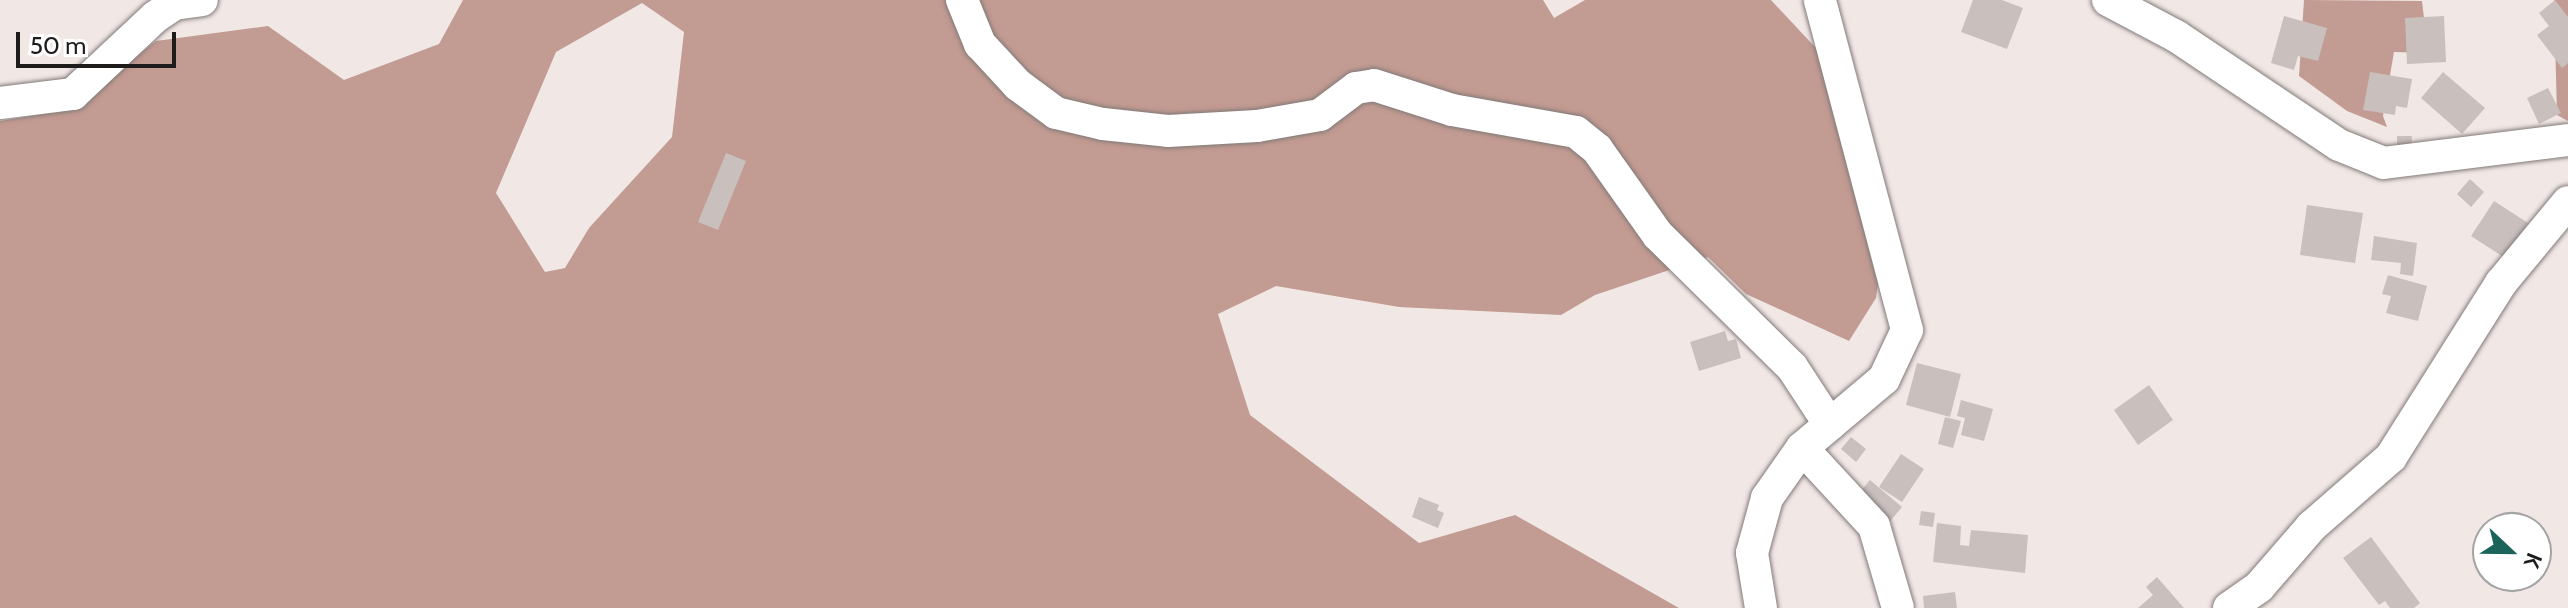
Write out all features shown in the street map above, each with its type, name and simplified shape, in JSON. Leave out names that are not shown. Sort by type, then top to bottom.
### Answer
[{"type":"street","points":[[0,103],[73,94],[155,17],[174,4],[202,0]]},
{"type":"street","points":[[962,0],[980,44],[1018,85],[1056,113],[1103,124],[1168,131],[1257,126],[1320,115],[1356,88],[1374,85],[1452,110],[1576,132],[1597,149],[1658,235],[1792,367],[1830,425]]},
{"type":"street","points":[[1761,608],[1752,553],[1767,498],[1802,448],[1884,379],[1907,330],[1820,0]]},
{"type":"street","points":[[2108,0],[2176,36],[2339,145],[2384,163],[2568,140]]},
{"type":"street","points":[[2229,608],[2259,587],[2312,526],[2391,457],[2501,283],[2568,202]]},
{"type":"street","points":[[1802,448],[1874,526],[1898,608]]},
{"type":"shaded area","points":[[463,0],[1543,0],[1554,18],[1585,0],[1771,0],[1828,61],[1881,262],[1876,298],[1849,341],[1746,294],[1708,257],[1595,295],[1561,315],[1399,307],[1276,286],[1218,314],[1250,415],[1419,543],[1515,515],[1679,608],[0,608],[0,121],[68,110],[156,41],[268,26],[344,80],[439,44]],"holes":[[[642,3],[684,32],[672,137],[589,228],[565,268],[545,272],[496,193],[556,52]]]},
{"type":"shaded area","points":[[2304,0],[2422,1],[2428,53],[2394,52],[2383,116],[2387,127],[2347,111],[2299,76]]},
{"type":"shaded area","points":[[2554,0],[2568,0],[2568,121],[2557,115]]},
{"type":"building","points":[[1973,0],[2002,0],[2023,8],[2007,49],[1961,32]]},
{"type":"building","points":[[2555,0],[2568,17],[2568,63],[2562,68],[2537,35],[2549,26],[2539,13]]},
{"type":"building","points":[[2284,16],[2327,28],[2318,61],[2298,56],[2294,70],[2271,63]]},
{"type":"building","points":[[2444,16],[2446,62],[2407,64],[2405,18]]},
{"type":"building","points":[[2370,72],[2412,79],[2407,108],[2396,106],[2395,115],[2363,110]]},
{"type":"building","points":[[2443,72],[2485,108],[2462,134],[2421,98]]},
{"type":"building","points":[[2548,88],[2561,113],[2539,124],[2527,98]]},
{"type":"building","points":[[2397,136],[2412,136],[2411,153],[2397,153]]},
{"type":"building","points":[[726,153],[746,161],[718,230],[698,222]]},
{"type":"building","points":[[2470,179],[2484,192],[2471,207],[2457,194]]},
{"type":"building","points":[[2494,201],[2528,223],[2505,258],[2471,236]]},
{"type":"building","points":[[2307,205],[2363,213],[2355,263],[2300,255]]},
{"type":"building","points":[[2374,236],[2417,243],[2413,276],[2400,274],[2401,263],[2371,260]]},
{"type":"building","points":[[2388,275],[2427,286],[2418,321],[2386,313],[2391,296],[2382,294]]},
{"type":"building","points":[[1725,331],[1728,341],[1736,339],[1741,358],[1699,371],[1690,342]]},
{"type":"building","points":[[1917,363],[1961,374],[1950,417],[1906,405]]},
{"type":"building","points":[[2149,385],[2173,420],[2138,445],[2114,410]]},
{"type":"building","points":[[1961,400],[1993,409],[1984,441],[1961,435],[1965,418],[1957,416]]},
{"type":"building","points":[[1945,417],[1961,421],[1953,448],[1938,444]]},
{"type":"building","points":[[1851,437],[1866,449],[1856,462],[1841,449]]},
{"type":"building","points":[[1901,454],[1924,469],[1902,502],[1879,487]]},
{"type":"building","points":[[1870,480],[1902,507],[1886,526],[1854,499]]},
{"type":"building","points":[[1419,497],[1439,505],[1437,510],[1444,513],[1438,528],[1412,517]]},
{"type":"building","points":[[1921,511],[1935,513],[1933,527],[1919,525]]},
{"type":"building","points":[[1937,523],[1961,526],[1960,545],[1969,546],[1971,530],[2028,535],[2025,573],[1933,562]]},
{"type":"building","points":[[2371,537],[2420,603],[2414,608],[2390,608],[2385,601],[2379,605],[2343,558]]},
{"type":"building","points":[[2157,577],[2184,608],[2138,608],[2153,595],[2146,587]]},
{"type":"building","points":[[1955,592],[1957,608],[1924,608],[1923,596]]}]
